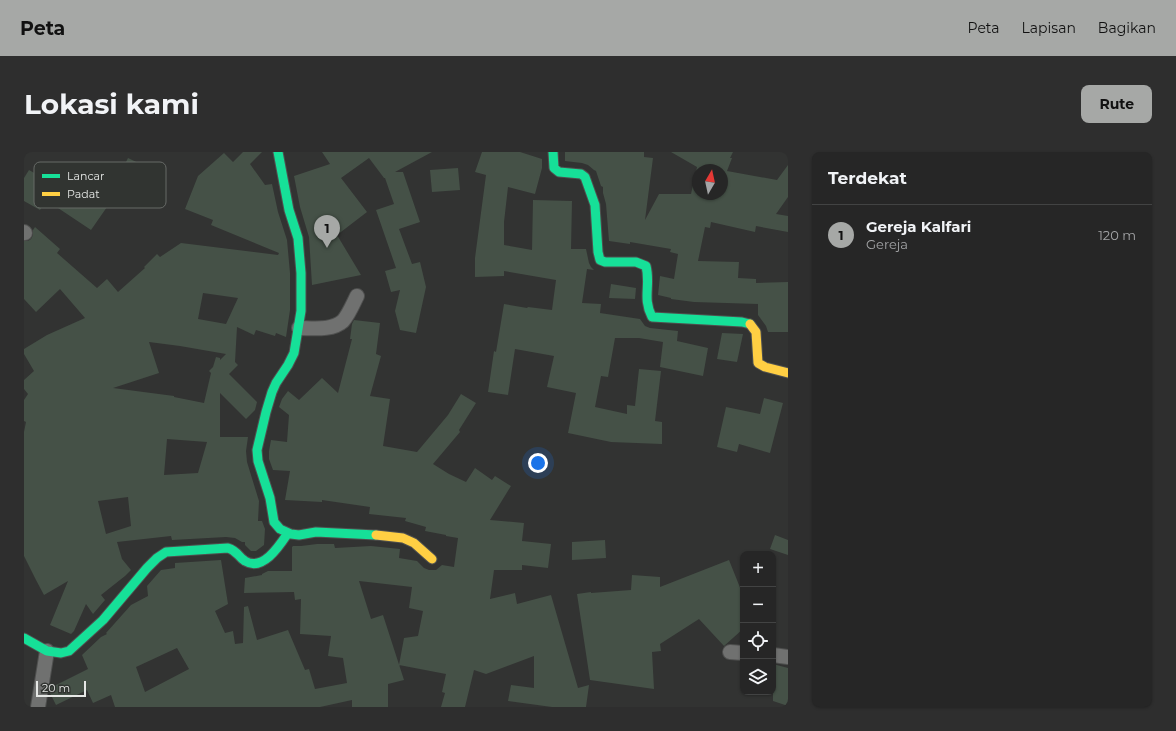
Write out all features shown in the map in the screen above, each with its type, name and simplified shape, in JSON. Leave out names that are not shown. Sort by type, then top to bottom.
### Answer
[{"type":"street","points":[[278,152],[289,210],[298,238],[301,273],[301,311],[294,353],[272,392],[257,450],[258,461],[270,498],[274,522],[280,529],[299,535],[316,532],[370,534],[403,538],[414,543],[432,559]]},
{"type":"street","points":[[553,152],[554,168],[559,172],[581,174],[585,177],[595,205],[598,252],[600,260],[605,262],[636,262],[646,266],[648,271],[646,300],[648,311],[652,317],[742,322],[751,324],[756,332],[758,363],[765,367],[788,373]]},
{"type":"street","points":[[299,328],[321,328],[334,326],[342,321],[351,309],[357,296]]},
{"type":"street","points":[[24,638],[47,651],[61,653],[69,651],[102,620],[147,568],[157,558],[166,552],[226,548],[234,550],[245,561],[252,563],[262,561],[268,557],[276,550],[288,532]]},
{"type":"street","points":[[38,707],[47,651]]},
{"type":"street","points":[[776,655],[788,657]]},
{"type":"building","points":[[243,152],[262,152],[250,164],[265,185],[272,184],[278,212],[287,240],[290,273],[290,310],[286,337],[276,333],[275,336],[256,330],[254,335],[237,327],[235,362],[238,365],[229,374],[257,402],[255,410],[246,419],[220,393],[220,437],[248,437],[246,451],[247,462],[259,501],[258,521],[262,521],[265,529],[264,545],[256,551],[251,551],[245,545],[245,542],[235,538],[226,537],[172,540],[171,536],[117,542],[122,559],[131,570],[101,595],[105,600],[93,614],[86,604],[74,631],[71,634],[50,625],[68,581],[44,595],[24,556],[24,432],[26,422],[24,421],[24,400],[28,394],[24,389],[24,380],[34,371],[24,354],[24,349],[47,335],[85,318],[60,289],[36,312],[24,299],[24,241],[31,239],[35,227],[60,249],[57,253],[97,288],[107,279],[118,292],[145,268],[144,267],[157,254],[160,257],[181,243],[278,255],[279,253],[211,225],[213,220],[185,209],[198,176],[224,153],[233,162]],"holes":[[[203,293],[238,298],[226,324],[198,319]],[[149,342],[226,354],[220,360],[220,358],[216,357],[213,367],[209,371],[211,373],[204,403],[174,396],[113,388],[159,373]],[[167,439],[207,442],[198,473],[164,475]],[[128,497],[131,526],[106,534],[98,501]]]},
{"type":"building","points":[[322,152],[432,152],[395,172],[403,172],[420,222],[399,229],[412,264],[420,262],[426,287],[416,333],[400,330],[395,311],[400,290],[391,292],[385,271],[396,268],[376,210],[394,204],[385,178],[369,158],[341,178],[367,212],[337,235],[361,275],[312,285],[309,237],[300,207],[294,176],[330,164]]},
{"type":"building","points":[[482,152],[520,152],[542,159],[542,168],[535,194],[508,187],[504,222],[504,245],[532,250],[533,200],[572,201],[571,249],[586,249],[589,263],[594,270],[587,269],[582,303],[601,304],[600,313],[640,319],[645,326],[650,328],[678,331],[677,341],[708,348],[703,376],[660,367],[663,342],[639,338],[615,338],[608,377],[601,376],[595,407],[627,414],[627,405],[635,406],[639,369],[661,371],[655,421],[662,422],[662,444],[611,442],[568,433],[576,393],[547,387],[554,356],[515,349],[508,395],[488,392],[494,351],[496,352],[504,304],[552,310],[556,280],[504,271],[504,276],[475,277],[475,258],[486,175],[475,172]]},
{"type":"building","points":[[565,152],[644,152],[644,157],[653,158],[645,220],[659,194],[691,194],[692,190],[692,200],[728,200],[728,171],[777,180],[788,165],[788,197],[776,214],[788,216],[788,232],[756,226],[755,232],[711,222],[710,228],[705,227],[698,261],[739,262],[738,278],[756,279],[756,283],[788,282],[788,332],[768,332],[766,326],[758,315],[758,304],[694,302],[671,299],[658,295],[660,276],[674,279],[678,254],[670,252],[671,249],[630,242],[630,244],[609,241],[603,187],[601,186],[596,171],[588,165],[565,161]]},
{"type":"building","points":[[671,152],[733,152],[730,158],[732,158],[728,168],[728,164],[692,164]]},
{"type":"building","points":[[128,158],[136,162],[126,162]]},
{"type":"building","points":[[458,168],[460,190],[432,192],[430,170]]},
{"type":"building","points":[[29,170],[34,173],[34,207],[24,201],[24,178]]},
{"type":"building","points":[[58,208],[106,208],[91,230]]},
{"type":"building","points":[[611,284],[636,288],[635,299],[609,298]]},
{"type":"building","points":[[354,320],[380,323],[376,354],[381,356],[370,396],[390,399],[383,446],[417,452],[448,415],[461,394],[476,403],[459,430],[460,432],[433,464],[466,482],[475,468],[492,480],[495,476],[511,486],[490,520],[524,523],[522,541],[551,544],[548,568],[522,565],[522,570],[494,570],[490,599],[515,593],[517,604],[551,595],[578,688],[589,685],[586,707],[552,707],[508,701],[511,685],[534,688],[534,656],[486,674],[474,670],[465,707],[441,707],[445,693],[442,692],[446,674],[399,665],[404,680],[388,684],[388,707],[352,707],[352,700],[320,707],[115,707],[111,695],[93,703],[87,690],[56,705],[49,691],[50,688],[88,669],[82,655],[101,637],[107,634],[106,633],[131,605],[148,596],[147,586],[161,570],[175,568],[175,563],[221,560],[228,604],[215,611],[225,633],[233,631],[235,644],[243,643],[244,607],[248,606],[257,640],[288,630],[305,670],[309,669],[315,689],[347,683],[343,658],[328,656],[331,636],[300,634],[301,599],[295,600],[294,592],[244,593],[245,578],[262,575],[268,571],[292,571],[292,547],[317,544],[334,544],[335,548],[371,546],[400,549],[399,558],[417,561],[424,568],[429,570],[436,570],[442,565],[454,567],[458,538],[425,531],[426,527],[405,521],[406,518],[369,514],[370,507],[322,500],[322,502],[285,500],[290,471],[273,470],[269,459],[271,440],[287,442],[289,415],[279,407],[282,399],[288,391],[299,400],[322,378],[338,393],[352,339],[350,339]],"holes":[[[359,581],[412,587],[409,608],[423,611],[418,636],[404,638],[399,665],[383,615],[371,619]],[[177,648],[189,669],[145,692],[136,667]]]},
{"type":"building","points":[[722,333],[743,334],[737,362],[717,359]]},
{"type":"building","points":[[764,398],[783,403],[770,453],[739,444],[737,452],[717,447],[726,407],[760,414]]},
{"type":"building","points":[[775,535],[788,540],[788,555],[770,549]]},
{"type":"building","points":[[605,540],[606,558],[572,560],[572,542]]},
{"type":"building","points":[[729,560],[740,588],[740,632],[724,646],[699,619],[660,644],[661,651],[652,652],[654,689],[590,680],[577,594],[631,590],[632,575],[660,577],[660,587]]},
{"type":"building","points":[[776,665],[788,668],[788,706],[773,701],[773,695],[776,695]]},
{"type":"traffic: fast","points":[[278,152],[289,210],[298,238],[301,273],[301,311],[294,353],[276,383],[266,412],[257,450],[258,461],[270,498],[274,522],[280,529],[291,534],[299,535],[316,532],[376,535]]},
{"type":"traffic: fast","points":[[553,152],[554,168],[559,172],[581,174],[585,177],[595,205],[598,252],[600,260],[605,262],[636,262],[646,266],[648,279],[647,298],[652,317],[742,322],[750,324]]},
{"type":"traffic: fast","points":[[24,638],[47,651],[61,653],[69,651],[103,620],[147,568],[157,558],[166,552],[228,548],[234,551],[245,561],[258,563],[270,556],[288,533]]},
{"type":"traffic: slow","points":[[750,324],[756,332],[758,363],[765,367],[788,373]]},
{"type":"traffic: slow","points":[[376,535],[403,538],[414,543],[432,559]]},
{"type":"place","name":"Gereja Kalfari","points":[[327,248]]}]
